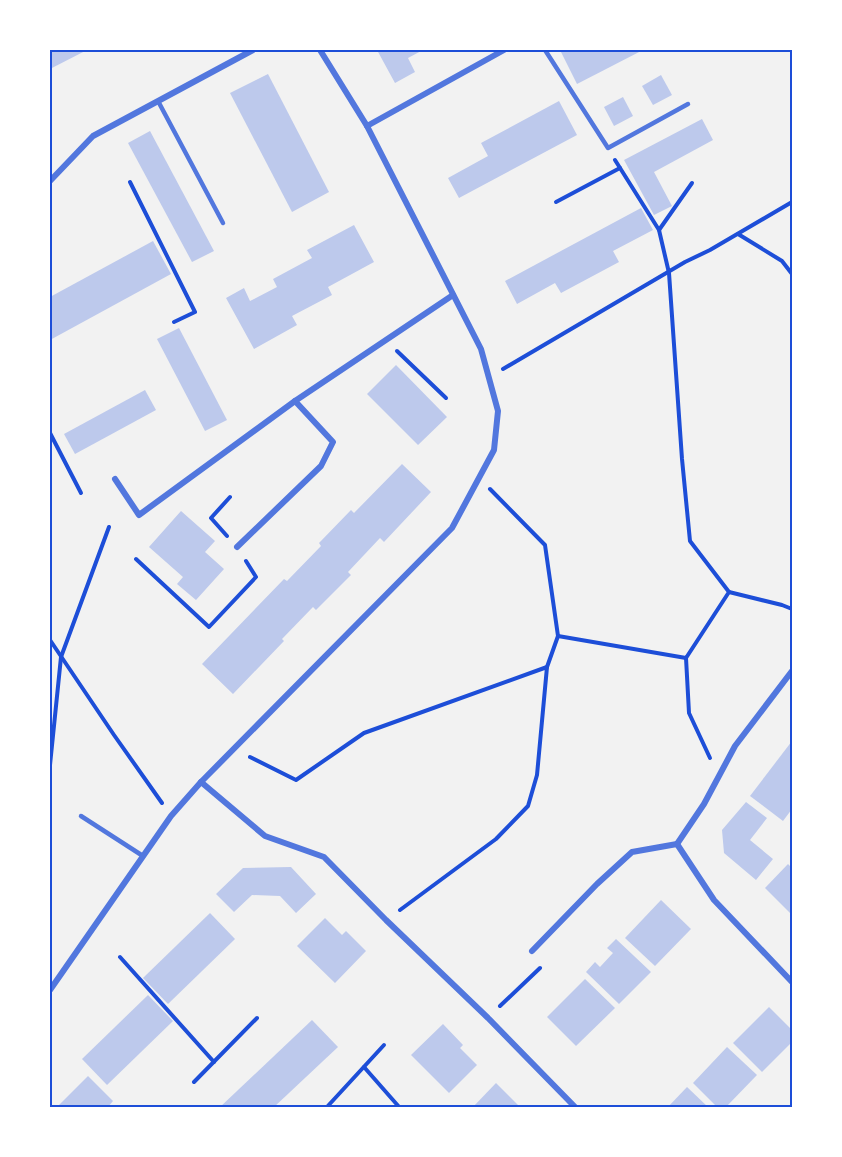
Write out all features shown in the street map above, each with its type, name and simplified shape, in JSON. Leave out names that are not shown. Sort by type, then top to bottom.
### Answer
[{"type":"street","points":[[50,181],[93,136],[253,50]]},
{"type":"street","points":[[50,990],[171,816],[233,749],[452,528],[494,450],[498,411],[481,349],[367,126],[320,50]]},
{"type":"street","points":[[367,126],[493,52],[504,50]]},
{"type":"street","points":[[115,479],[139,515],[295,401],[453,295]]},
{"type":"street","points":[[237,547],[321,466],[333,442],[295,401]]},
{"type":"street","points":[[532,951],[597,884],[633,852],[676,844],[704,804],[735,746],[792,671]]},
{"type":"street","points":[[201,782],[265,836],[324,857],[576,1107]]},
{"type":"street","points":[[676,844],[714,900],[792,982]]},
{"type":"lane","points":[[545,50],[608,148],[688,104]]},
{"type":"lane","points":[[158,101],[223,224]]},
{"type":"lane","points":[[81,816],[143,856]]},
{"type":"path","points":[[608,148],[659,230],[669,273],[690,541],[729,592],[792,609]]},
{"type":"path","points":[[556,201],[620,168]]},
{"type":"path","points":[[130,182],[195,312],[174,322]]},
{"type":"path","points":[[659,230],[692,183]]},
{"type":"path","points":[[489,377],[792,202]]},
{"type":"path","points":[[738,234],[782,261],[792,274]]},
{"type":"path","points":[[388,339],[399,353],[446,398]]},
{"type":"path","points":[[50,433],[81,493]]},
{"type":"path","points":[[386,920],[496,839],[528,806],[537,776],[547,667],[558,636],[545,545],[480,479]]},
{"type":"path","points":[[136,559],[208,627],[256,577],[237,547],[211,518],[230,497]]},
{"type":"path","points":[[50,765],[61,657],[109,527]]},
{"type":"path","points":[[719,776],[689,713],[686,658],[729,592]]},
{"type":"path","points":[[558,636],[686,658]]},
{"type":"path","points":[[50,640],[171,816]]},
{"type":"path","points":[[233,749],[296,780],[364,733],[547,667]]},
{"type":"path","points":[[488,1018],[540,968],[532,951]]},
{"type":"path","points":[[120,957],[214,1062]]},
{"type":"path","points":[[194,1082],[257,1018]]},
{"type":"path","points":[[326,1107],[384,1046]]},
{"type":"path","points":[[364,1067],[400,1107]]},
{"type":"building","points":[[50,50],[87,50],[50,69]]},
{"type":"building","points":[[377,50],[423,50],[408,58],[415,72],[395,83]]},
{"type":"building","points":[[560,50],[643,50],[577,84]]},
{"type":"building","points":[[268,74],[329,192],[292,212],[230,93]]},
{"type":"building","points":[[661,75],[672,95],[653,105],[642,86]]},
{"type":"building","points":[[623,97],[633,116],[614,126],[604,107]]},
{"type":"building","points":[[559,101],[577,135],[459,198],[448,178],[488,156],[481,143]]},
{"type":"building","points":[[702,119],[713,140],[654,172],[672,206],[654,215],[624,160]]},
{"type":"building","points":[[150,131],[214,251],[192,262],[128,143]]},
{"type":"building","points":[[641,208],[653,230],[613,251],[619,262],[561,293],[555,283],[517,304],[505,281]]},
{"type":"building","points":[[354,225],[374,262],[328,287],[332,295],[292,316],[297,325],[254,349],[226,298],[244,288],[250,301],[277,287],[273,279],[312,258],[307,250]]},
{"type":"building","points":[[153,241],[171,274],[50,340],[50,297]]},
{"type":"building","points":[[179,328],[227,420],[205,431],[157,339]]},
{"type":"building","points":[[396,365],[447,417],[418,445],[367,394]]},
{"type":"building","points":[[145,390],[156,410],[75,454],[64,434]]},
{"type":"building","points":[[402,464],[431,492],[384,542],[380,538],[348,572],[351,575],[316,610],[313,607],[233,694],[202,664],[284,579],[287,581],[321,546],[319,543],[351,510],[354,513]]},
{"type":"building","points":[[181,511],[215,541],[205,552],[224,569],[196,600],[177,584],[183,577],[149,547]]},
{"type":"building","points":[[792,741],[792,809],[783,821],[750,796]]},
{"type":"building","points":[[746,802],[767,818],[750,840],[773,859],[756,880],[724,853],[722,830]]},
{"type":"building","points":[[788,864],[792,868],[792,915],[765,888]]},
{"type":"building","points":[[291,867],[316,894],[296,913],[280,896],[252,895],[234,912],[216,894],[243,868]]},
{"type":"building","points":[[661,900],[691,929],[655,966],[625,938]]},
{"type":"building","points":[[210,913],[235,939],[168,1004],[143,978]]},
{"type":"building","points":[[325,918],[342,935],[346,931],[366,951],[335,983],[297,946]]},
{"type":"building","points":[[616,939],[651,972],[619,1004],[586,972],[595,962],[600,967],[613,953],[607,948]]},
{"type":"building","points":[[585,979],[615,1008],[576,1046],[547,1017]]},
{"type":"building","points":[[148,995],[173,1021],[107,1085],[82,1059]]},
{"type":"building","points":[[769,1007],[792,1030],[792,1042],[762,1072],[733,1043]]},
{"type":"building","points":[[312,1020],[338,1047],[273,1108],[219,1108]]},
{"type":"building","points":[[443,1024],[463,1045],[460,1048],[477,1065],[449,1093],[411,1055]]},
{"type":"building","points":[[727,1047],[757,1075],[725,1108],[718,1108],[693,1083]]},
{"type":"building","points":[[88,1076],[113,1101],[107,1108],[56,1108]]},
{"type":"building","points":[[496,1083],[521,1108],[472,1108]]},
{"type":"building","points":[[687,1087],[709,1108],[667,1108]]}]
